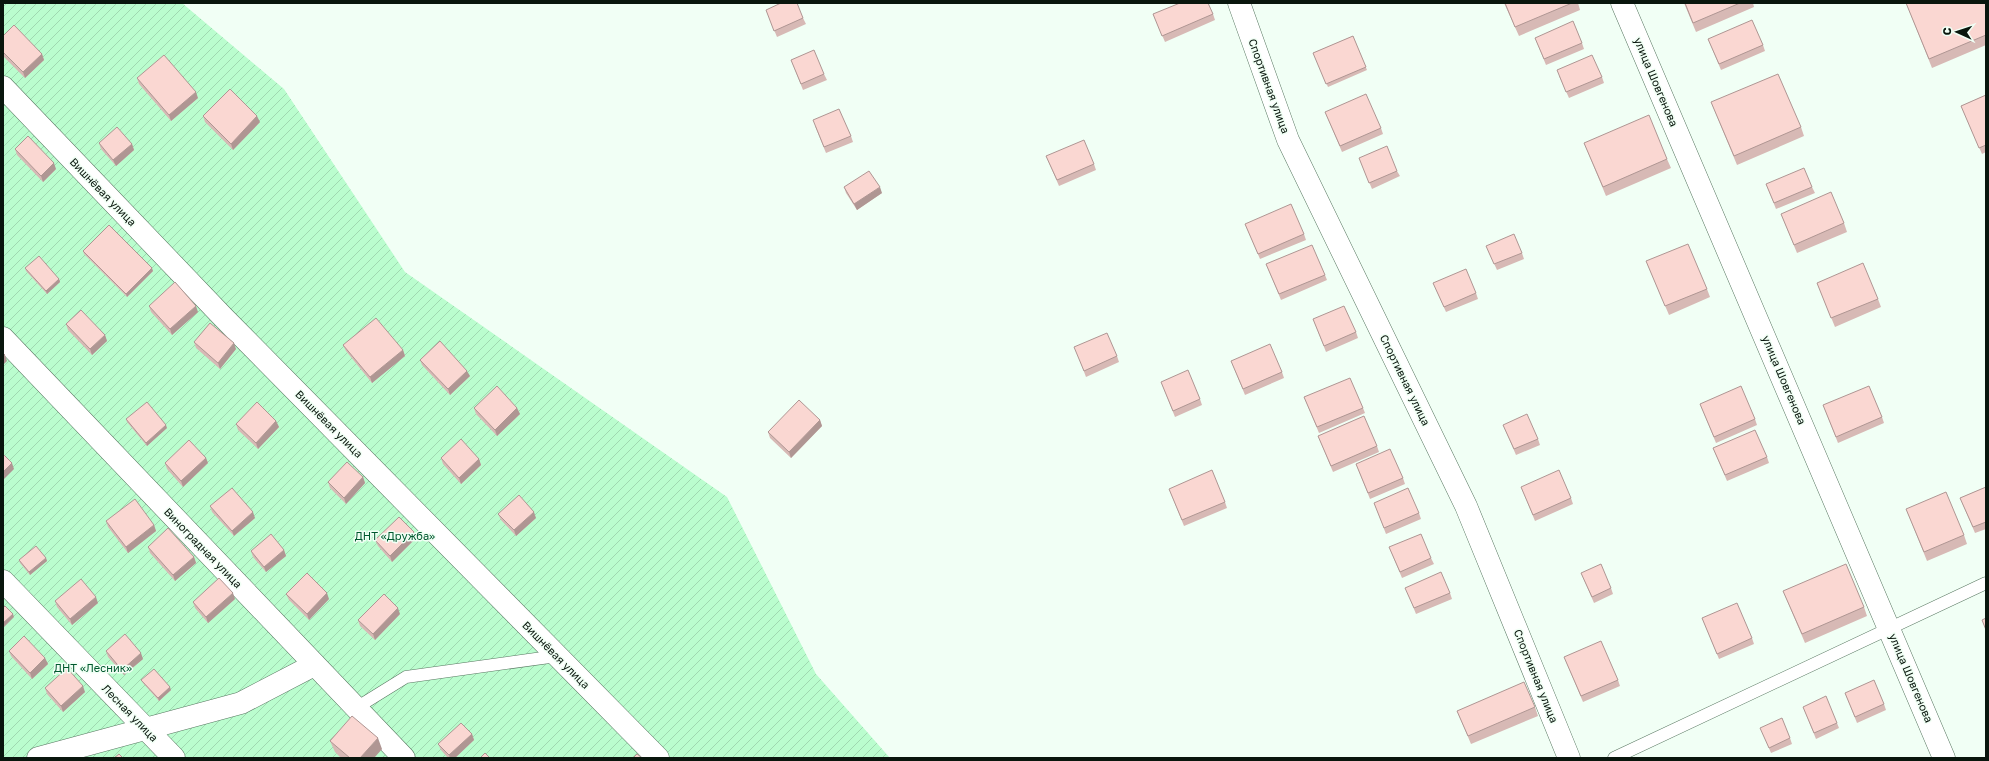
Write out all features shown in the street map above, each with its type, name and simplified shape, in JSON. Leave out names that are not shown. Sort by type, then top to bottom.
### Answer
[{"type":"street","name":"Спортивная улица","points":[[1239,3],[1288,140],[1466,506],[1569,758]]},
{"type":"street","name":"улица Шовгенова","points":[[1622,3],[1890,628],[1944,758]]},
{"type":"street","name":"Вишнёвая улица","points":[[3,87],[229,322],[658,758]]},
{"type":"street","name":"Виноградная улица","points":[[3,338],[404,758]]},
{"type":"street","name":"Лесная улица","points":[[3,581],[174,758]]},
{"type":"street","points":[[38,758],[241,703],[314,665]]},
{"type":"lane","points":[[1614,758],[1986,583]]},
{"type":"lane","points":[[356,708],[406,676],[557,656]]},
{"type":"green space","name":"ДНТ «Дружба»","points":[[3,3],[182,3],[284,89],[405,272],[727,497],[816,674],[890,758],[3,758]]},
{"type":"building","points":[[781,3],[797,3],[803,18],[774,31],[766,10]]},
{"type":"building","points":[[1180,3],[1208,3],[1213,14],[1162,36],[1153,14]]},
{"type":"building","points":[[1505,3],[1572,3],[1515,27]]},
{"type":"building","points":[[1685,3],[1740,3],[1693,23]]},
{"type":"building","points":[[1906,3],[1986,3],[1986,35],[1929,59]]},
{"type":"building","points":[[1752,20],[1763,45],[1719,64],[1708,39]]},
{"type":"building","points":[[1573,21],[1582,43],[1544,59],[1535,38]]},
{"type":"building","points":[[14,25],[42,54],[23,72],[3,52],[3,36]]},
{"type":"building","points":[[1353,36],[1366,67],[1326,84],[1313,53]]},
{"type":"building","points":[[814,50],[824,74],[801,84],[791,60]]},
{"type":"building","points":[[164,55],[196,92],[169,115],[137,78]]},
{"type":"building","points":[[1592,55],[1602,77],[1566,92],[1557,70]]},
{"type":"building","points":[[1778,74],[1801,127],[1734,156],[1711,102]]},
{"type":"building","points":[[230,89],[257,116],[231,144],[203,116]]},
{"type":"building","points":[[1366,94],[1381,128],[1340,146],[1325,112]]},
{"type":"building","points":[[1986,95],[1986,145],[1979,148],[1961,106]]},
{"type":"building","points":[[839,109],[851,136],[824,147],[813,120]]},
{"type":"building","points":[[1649,115],[1667,159],[1603,187],[1584,143]]},
{"type":"building","points":[[117,127],[132,144],[113,160],[99,143]]},
{"type":"building","points":[[28,136],[54,163],[41,176],[15,149]]},
{"type":"building","points":[[1084,140],[1094,164],[1057,180],[1046,156]]},
{"type":"building","points":[[1387,146],[1397,171],[1369,183],[1359,158]]},
{"type":"building","points":[[1804,168],[1812,187],[1774,203],[1766,184]]},
{"type":"building","points":[[869,171],[880,187],[854,204],[844,187]]},
{"type":"building","points":[[1831,192],[1844,223],[1794,245],[1781,214]]},
{"type":"building","points":[[1291,204],[1304,234],[1258,254],[1245,224]]},
{"type":"building","points":[[109,225],[152,268],[126,294],[83,251]]},
{"type":"building","points":[[1514,234],[1522,253],[1494,264],[1486,246]]},
{"type":"building","points":[[1688,244],[1707,289],[1665,306],[1646,261]]},
{"type":"building","points":[[1312,245],[1325,275],[1279,294],[1266,264]]},
{"type":"building","points":[[39,256],[59,279],[46,291],[25,268]]},
{"type":"building","points":[[1863,263],[1878,299],[1831,318],[1817,283]]},
{"type":"building","points":[[1466,269],[1476,293],[1444,307],[1433,283]]},
{"type":"building","points":[[175,282],[196,306],[170,329],[149,306]]},
{"type":"building","points":[[1344,306],[1356,332],[1324,346],[1313,319]]},
{"type":"building","points":[[81,310],[105,335],[90,349],[66,324]]},
{"type":"building","points":[[376,318],[403,350],[370,377],[343,345]]},
{"type":"building","points":[[210,323],[234,343],[218,363],[194,342]]},
{"type":"building","points":[[1107,333],[1117,356],[1084,371],[1074,347]]},
{"type":"building","points":[[440,341],[467,371],[448,389],[420,360]]},
{"type":"building","points":[[1270,344],[1282,372],[1243,389],[1231,361]]},
{"type":"building","points":[[1188,370],[1200,399],[1173,411],[1161,382]]},
{"type":"building","points":[[1350,378],[1363,408],[1317,427],[1304,397]]},
{"type":"building","points":[[497,386],[517,408],[495,430],[474,408]]},
{"type":"building","points":[[1741,386],[1755,419],[1714,437],[1700,404]]},
{"type":"building","points":[[1869,386],[1882,417],[1836,437],[1823,405]]},
{"type":"building","points":[[799,400],[820,420],[789,452],[768,432]]},
{"type":"building","points":[[147,402],[166,425],[146,443],[126,419]]},
{"type":"building","points":[[257,402],[276,421],[256,443],[236,424]]},
{"type":"building","points":[[1527,414],[1538,439],[1514,449],[1503,425]]},
{"type":"building","points":[[1364,416],[1377,446],[1331,466],[1318,436]]},
{"type":"building","points":[[1755,430],[1767,457],[1725,475],[1713,448]]},
{"type":"building","points":[[461,439],[479,459],[459,478],[441,458]]},
{"type":"building","points":[[189,440],[206,458],[181,481],[165,463]]},
{"type":"building","points":[[1390,449],[1403,478],[1368,493],[1356,464]]},
{"type":"building","points":[[3,454],[12,463],[3,472]]},
{"type":"building","points":[[347,462],[363,477],[344,498],[328,482]]},
{"type":"building","points":[[1212,470],[1225,502],[1182,520],[1169,489]]},
{"type":"building","points":[[1559,470],[1571,498],[1533,515],[1521,487]]},
{"type":"building","points":[[1986,487],[1986,522],[1973,527],[1960,498]]},
{"type":"building","points":[[232,488],[253,512],[232,531],[210,506]]},
{"type":"building","points":[[1408,488],[1419,513],[1384,528],[1374,503]]},
{"type":"building","points":[[1946,492],[1964,535],[1924,552],[1906,509]]},
{"type":"building","points":[[519,495],[534,512],[514,530],[498,514]]},
{"type":"building","points":[[135,499],[154,525],[126,547],[106,521]]},
{"type":"building","points":[[399,517],[414,532],[390,556],[375,540]]},
{"type":"building","points":[[168,528],[194,557],[173,575],[148,547]]},
{"type":"building","points":[[271,534],[284,550],[264,567],[251,551]]},
{"type":"building","points":[[1421,534],[1431,558],[1400,572],[1389,547]]},
{"type":"building","points":[[36,546],[46,558],[29,572],[19,560]]},
{"type":"building","points":[[1601,564],[1611,588],[1592,597],[1581,573]]},
{"type":"building","points":[[1846,564],[1864,607],[1802,634],[1783,591]]},
{"type":"building","points":[[1441,572],[1450,593],[1414,608],[1405,588]]},
{"type":"building","points":[[307,573],[327,593],[307,614],[286,594]]},
{"type":"building","points":[[219,578],[233,593],[206,617],[193,602]]},
{"type":"building","points":[[81,579],[96,597],[70,619],[55,601]]},
{"type":"building","points":[[384,594],[398,608],[373,634],[358,620]]},
{"type":"building","points":[[1737,603],[1752,638],[1717,654],[1702,618]]},
{"type":"building","points":[[5,606],[13,614],[3,623],[3,608]]},
{"type":"building","points":[[1986,618],[1986,630],[1982,620]]},
{"type":"building","points":[[125,634],[141,653],[122,670],[106,651]]},
{"type":"building","points":[[24,636],[45,658],[30,673],[9,651]]},
{"type":"building","points":[[1601,641],[1618,680],[1581,696],[1564,657]]},
{"type":"building","points":[[67,668],[83,686],[61,706],[45,688]]},
{"type":"building","points":[[154,669],[170,687],[158,698],[141,680]]},
{"type":"building","points":[[1874,680],[1884,704],[1855,717],[1845,693]]},
{"type":"building","points":[[1524,682],[1535,707],[1468,736],[1457,711]]},
{"type":"building","points":[[1826,696],[1837,723],[1814,733],[1803,707]]},
{"type":"building","points":[[352,716],[378,738],[360,758],[350,758],[330,741]]},
{"type":"building","points":[[1782,718],[1790,738],[1769,748],[1760,728]]},
{"type":"building","points":[[461,723],[472,734],[449,755],[438,744]]},
{"type":"building","points":[[485,753],[490,758],[480,758]]},
{"type":"building","points":[[119,754],[123,758],[114,758]]},
{"type":"building","points":[[637,754],[642,758],[633,758]]},
{"type":"park label","name":"ДНТ «Лесник»","points":[[93,668]]}]
